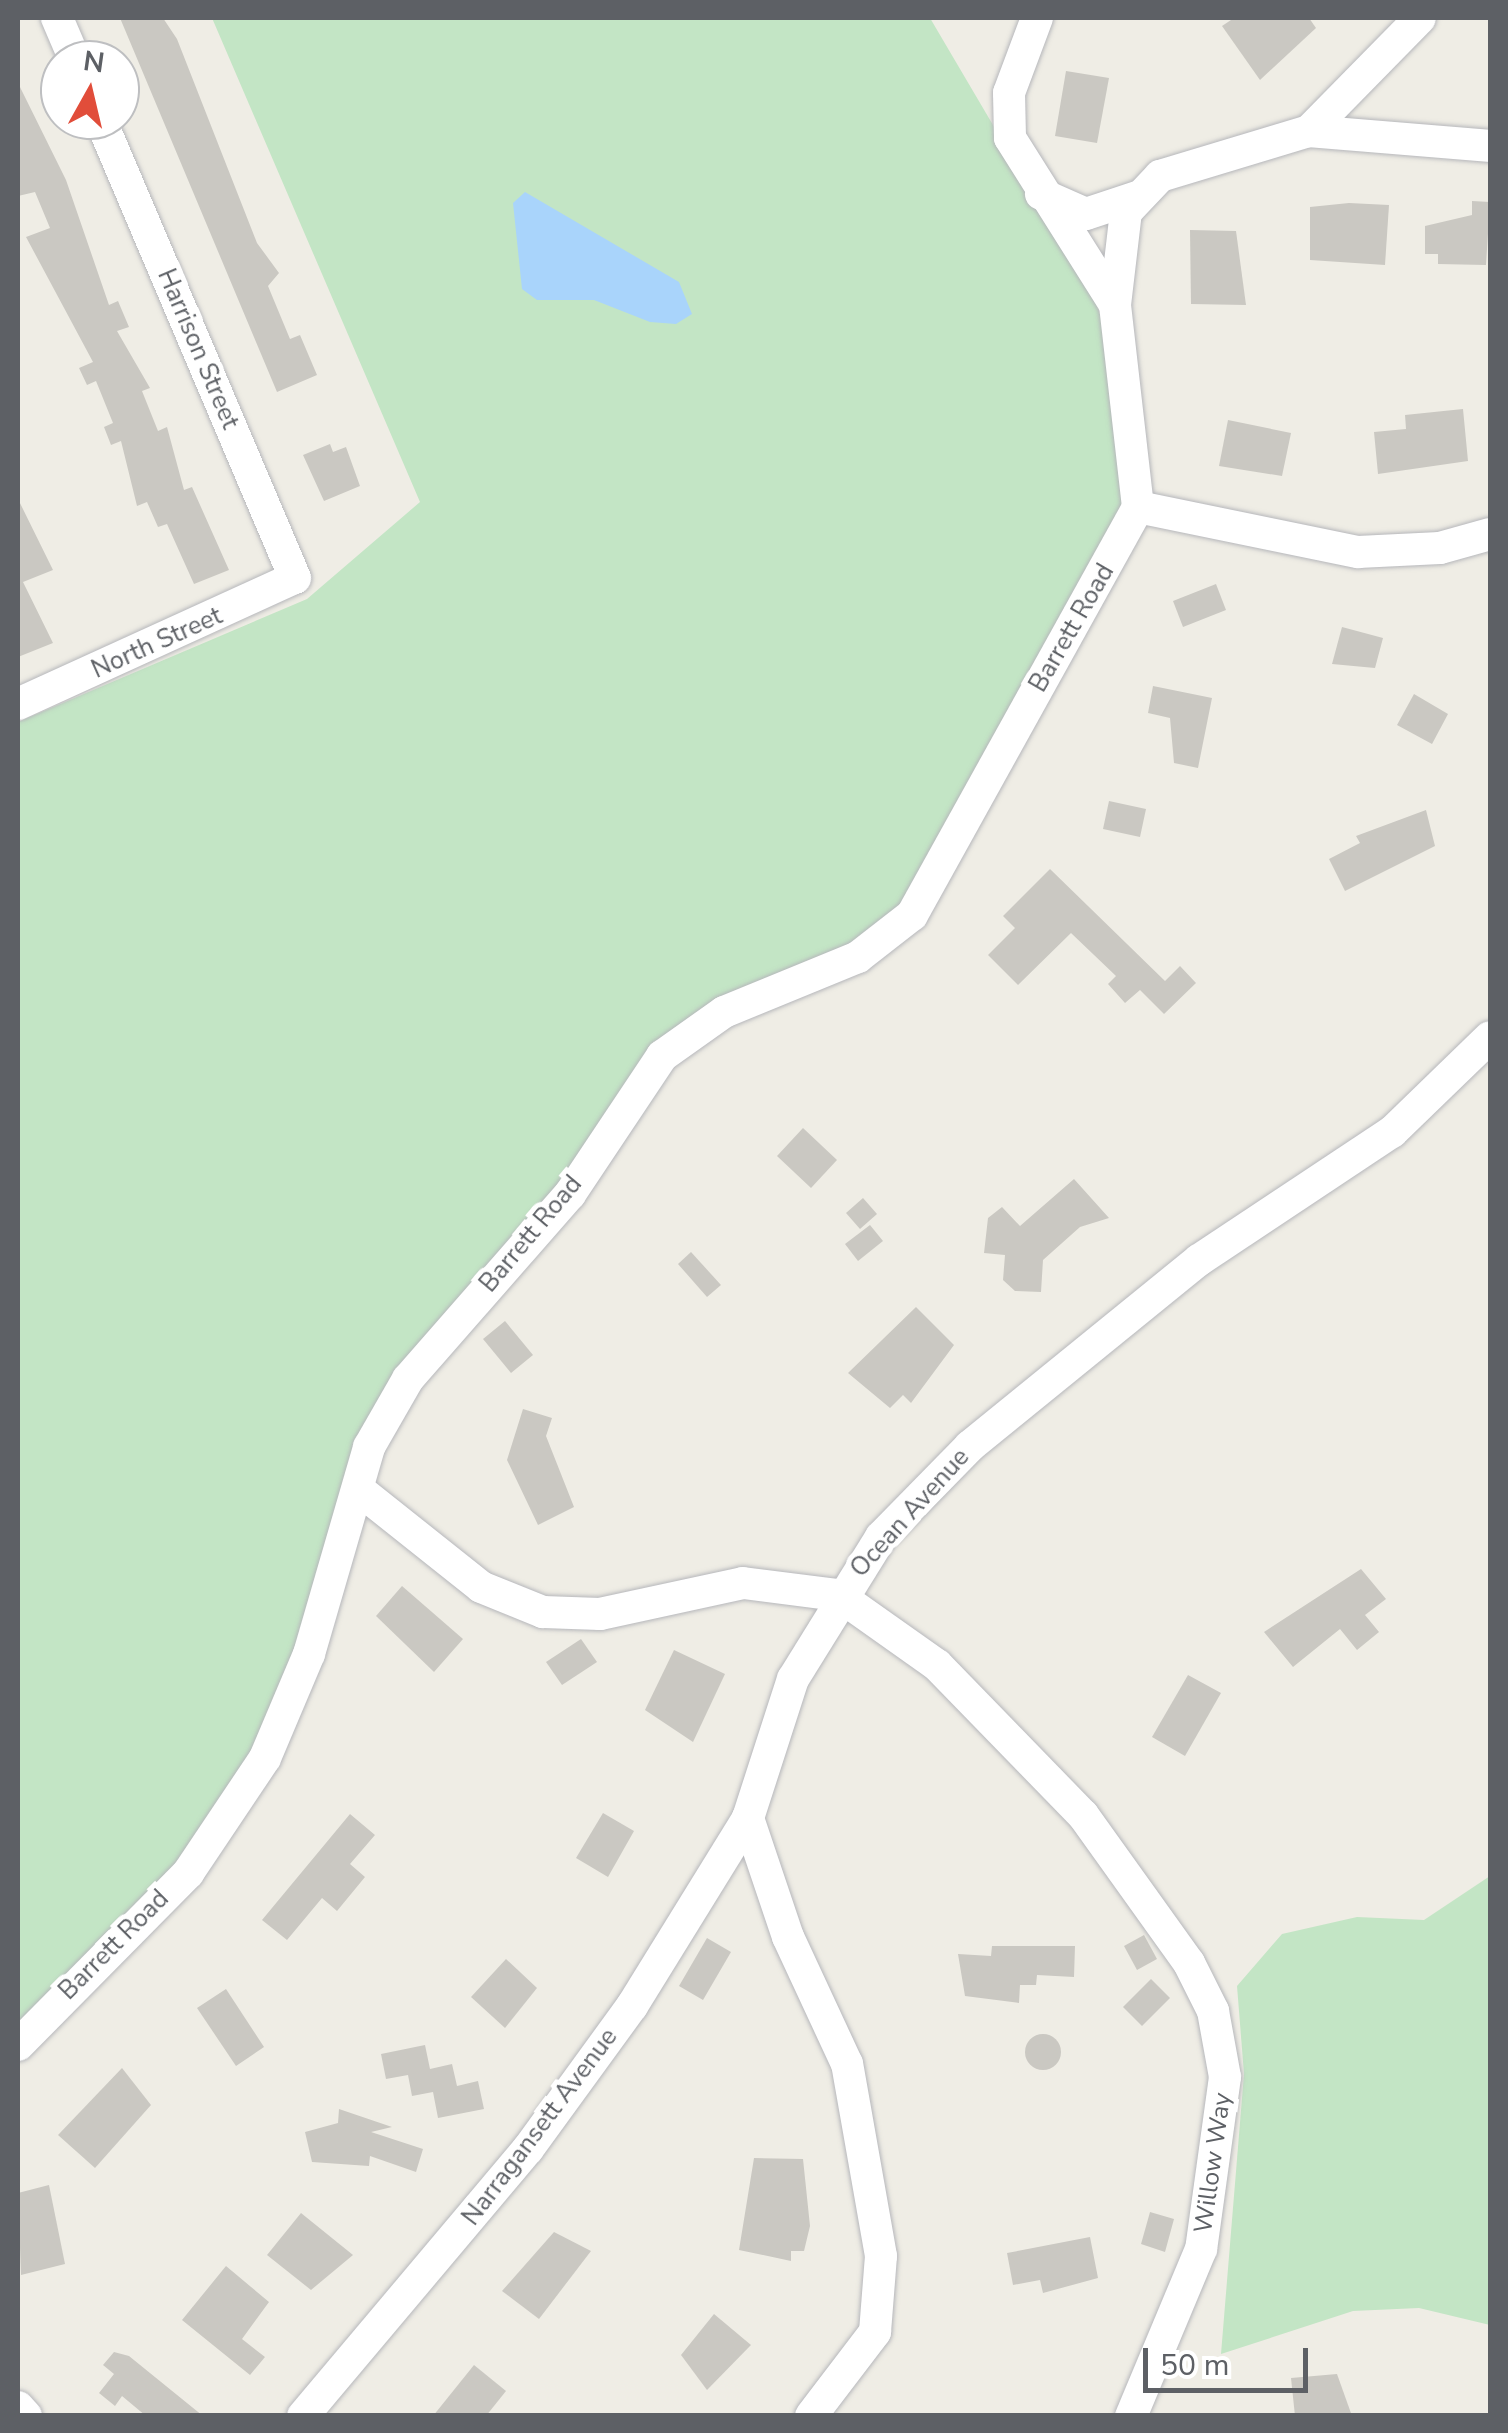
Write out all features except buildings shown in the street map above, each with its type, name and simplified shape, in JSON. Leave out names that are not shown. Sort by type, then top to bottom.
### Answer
[{"type":"street","points":[[1037,18],[1007,117],[1035,189],[1115,305]]},
{"type":"street","points":[[1309,131],[1420,18]]},
{"type":"street","points":[[1035,189],[1086,214],[1137,197],[1194,162],[1309,131],[1490,146]]},
{"type":"street","name":"Harrison Street","points":[[109,140],[295,578]]},
{"type":"street","points":[[1137,197],[1121,229],[1115,305],[1138,507],[1358,552],[1424,551],[1490,534]]},
{"type":"street","name":"Barrett Road","points":[[18,2044],[221,1832],[265,1758],[308,1654],[369,1446],[408,1378],[570,1194],[662,1056],[724,1012],[858,957],[912,915],[1138,507]]},
{"type":"street","name":"North Street","points":[[18,704],[295,578]]},
{"type":"street","name":"Ocean Avenue","points":[[748,1818],[794,1679],[838,1594],[924,1492],[1071,1359],[1392,1132],[1490,1037]]},
{"type":"street","points":[[358,1489],[481,1587],[543,1612],[600,1614],[743,1583],[838,1594]]},
{"type":"street","name":"Willow Way","points":[[838,1594],[937,1665],[1016,1738],[1154,1914],[1214,2012],[1224,2118],[1201,2249],[1131,2416]]},
{"type":"street","points":[[748,1818],[788,1937],[847,2064],[875,2190],[875,2332],[810,2416]]},
{"type":"street","name":"Narragansett Avenue","points":[[304,2416],[540,2134],[748,1818]]},
{"type":"street","points":[[18,2408],[26,2416]]},
{"type":"green space","points":[[212,18],[930,18],[1092,293],[1126,384],[1130,506],[912,915],[695,1028],[388,1414],[221,1832],[18,2039],[18,722],[307,599],[420,502]]},
{"type":"green space","points":[[1490,1876],[1490,2325],[1419,2308],[1353,2311],[1221,2354],[1244,2074],[1237,1986],[1282,1934],[1357,1917],[1424,1920]]},
{"type":"water","points":[[525,192],[679,282],[692,314],[676,324],[650,322],[594,300],[537,300],[522,289],[513,203]]}]
